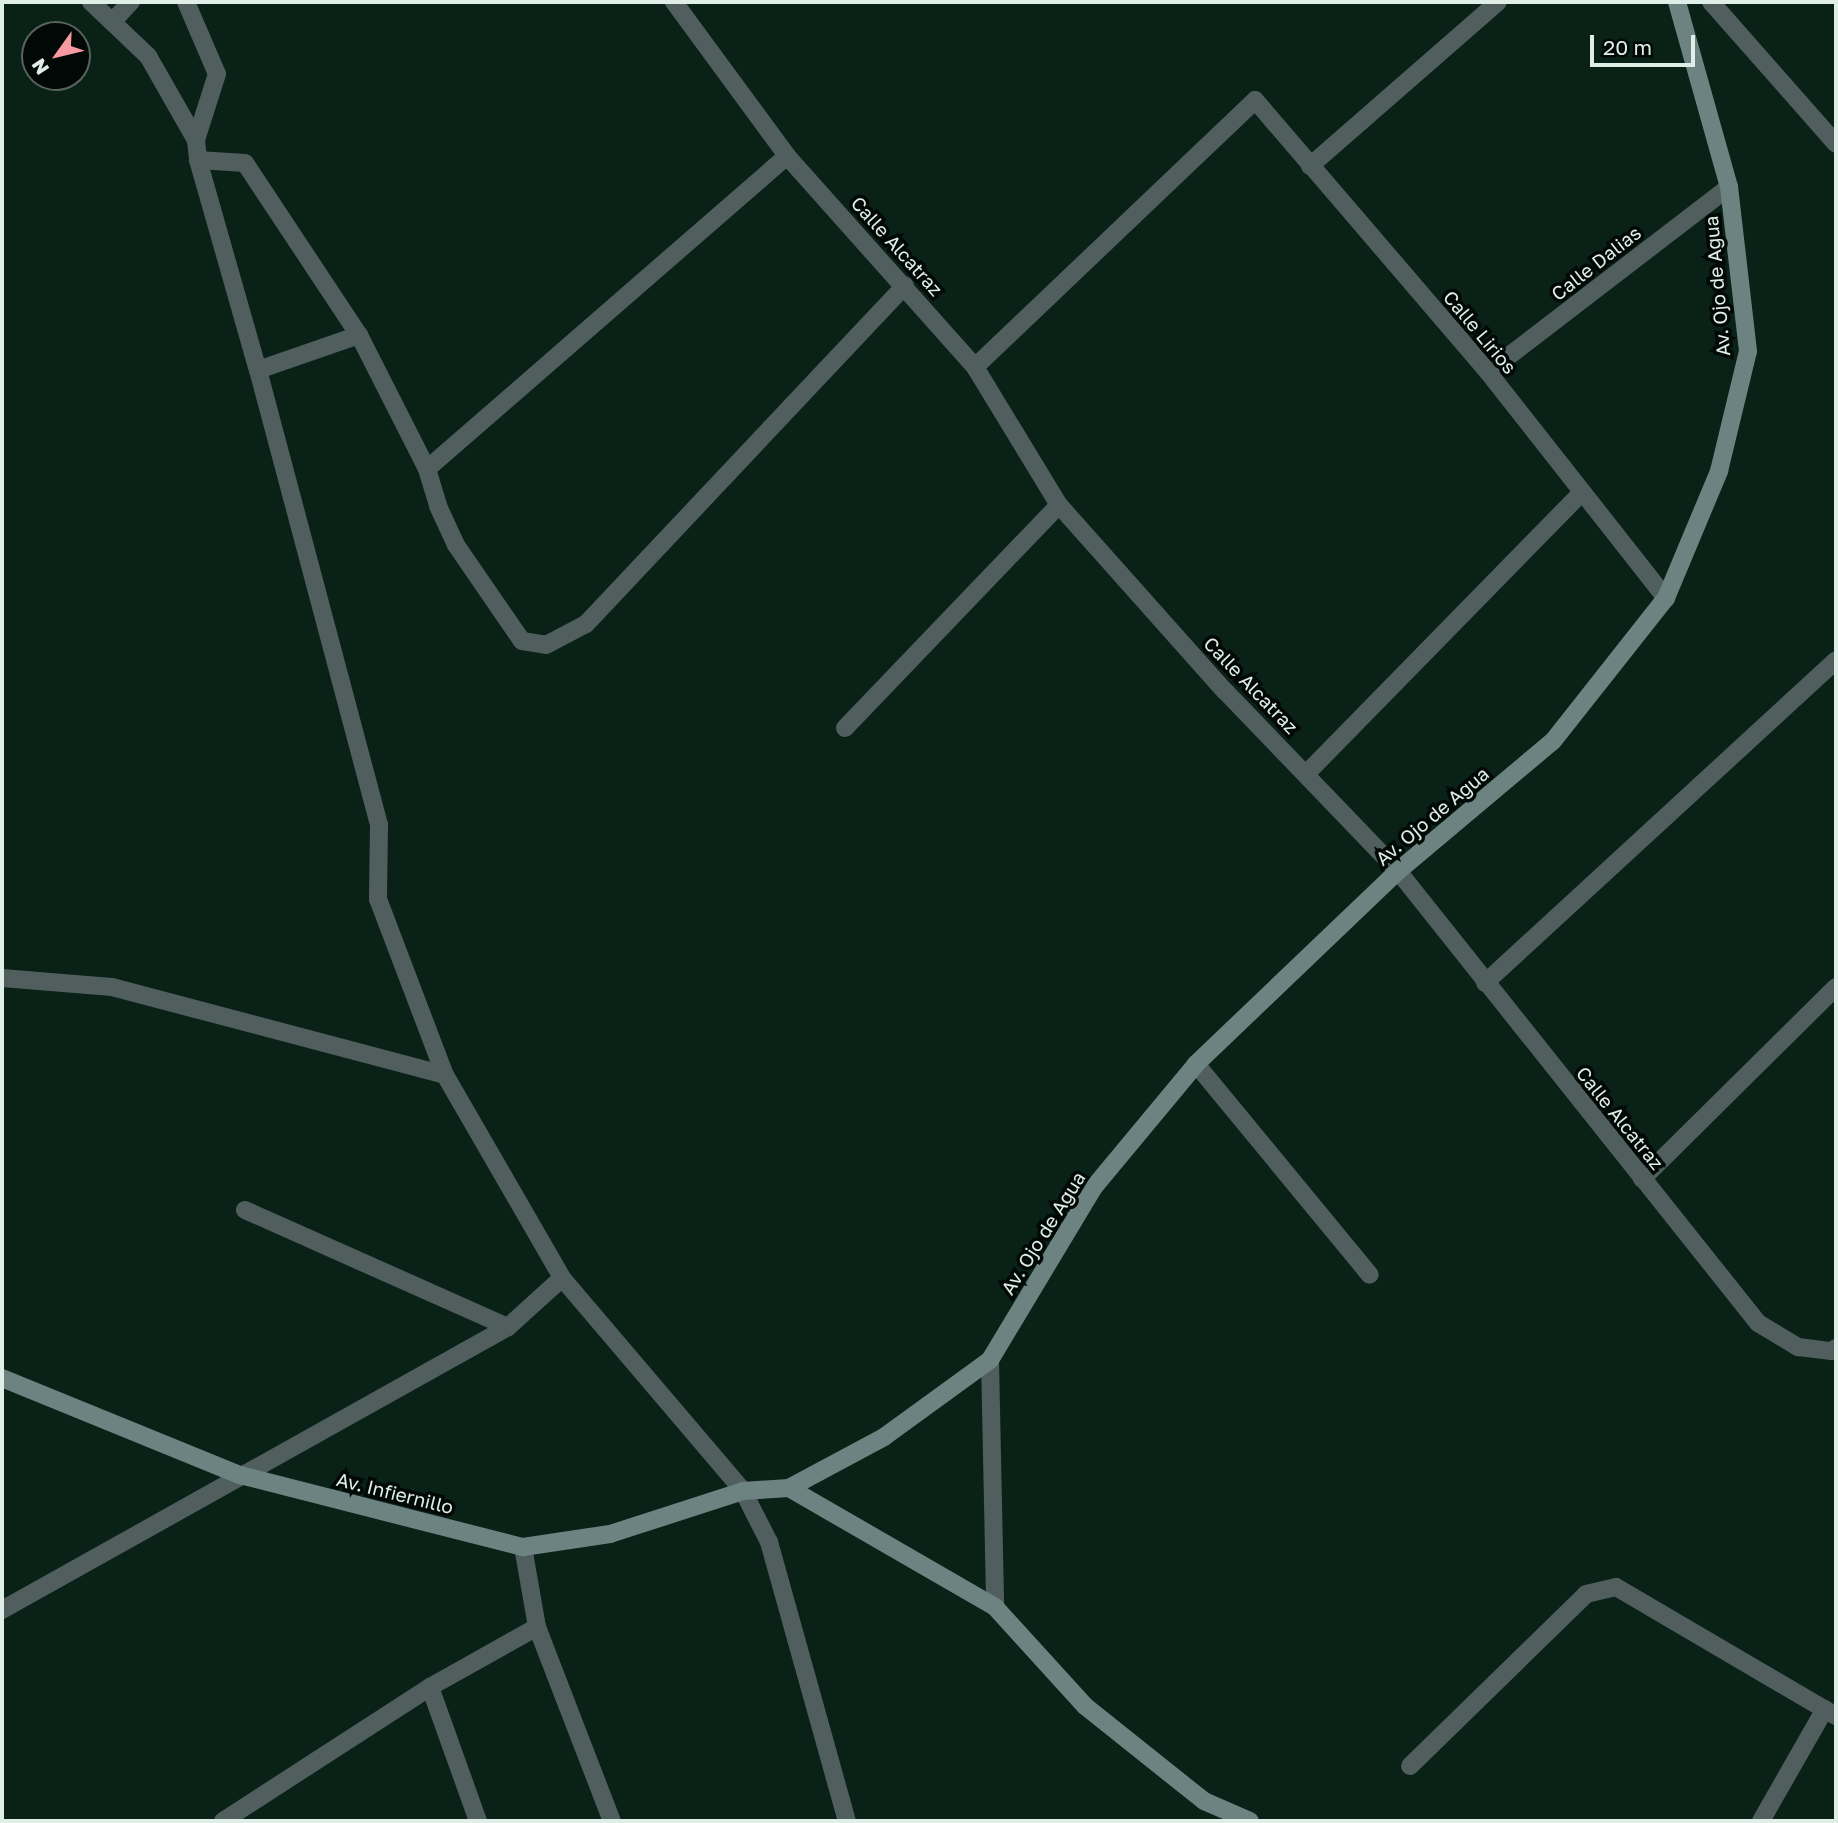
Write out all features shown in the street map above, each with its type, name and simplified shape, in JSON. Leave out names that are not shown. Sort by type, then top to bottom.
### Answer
[{"type":"main road","name":"Av. Ojo de Agua","points":[[789,1488],[884,1437],[990,1360],[1094,1187],[1196,1064],[1398,871],[1553,741],[1666,598],[1719,471],[1748,351],[1730,187],[1677,2]]},
{"type":"main road","name":"Av. Infiernillo","points":[[2,1378],[240,1475],[523,1547],[610,1534],[743,1491],[789,1488]]},
{"type":"main road","points":[[789,1488],[995,1608],[1085,1706],[1204,1801],[1250,1821]]},
{"type":"street","points":[[91,2],[114,20],[148,56],[197,140]]},
{"type":"street","points":[[114,20],[131,2]]},
{"type":"street","points":[[186,2],[217,74],[197,140],[198,160],[258,370],[379,825],[378,899],[445,1074],[562,1278],[743,1491],[769,1542],[847,1821]]},
{"type":"street","name":"Calle Alcatraz","points":[[674,2],[786,156],[975,367],[1059,505],[1225,691],[1307,773],[1398,871],[1758,1323],[1798,1347],[1832,1351],[1836,1348]]},
{"type":"street","points":[[1310,166],[1498,2]]},
{"type":"street","points":[[1711,2],[1836,144]]},
{"type":"street","name":"Calle Lirios","points":[[975,367],[1255,100],[1488,372],[1666,598]]},
{"type":"street","points":[[427,469],[786,156]]},
{"type":"street","points":[[198,160],[245,163],[359,335],[427,469],[438,506],[456,545],[522,641],[546,645],[586,624],[905,286]]},
{"type":"street","name":"Calle Dalias","points":[[1488,372],[1730,187]]},
{"type":"street","points":[[258,370],[359,335]]},
{"type":"street","points":[[1307,773],[1582,492]]},
{"type":"street","points":[[845,728],[1059,505]]},
{"type":"street","points":[[1485,983],[1836,660]]},
{"type":"street","points":[[2,978],[112,987],[445,1074]]},
{"type":"street","points":[[1642,1179],[1836,987]]},
{"type":"street","points":[[1196,1064],[1370,1275]]},
{"type":"street","points":[[245,1210],[508,1327]]},
{"type":"street","points":[[2,1610],[508,1327],[562,1278]]},
{"type":"street","points":[[990,1360],[995,1608]]},
{"type":"street","points":[[523,1547],[537,1627],[612,1821]]},
{"type":"street","points":[[1410,1766],[1586,1594],[1616,1587],[1831,1712],[1761,1821]]},
{"type":"street","points":[[223,1821],[430,1687],[537,1627]]},
{"type":"street","points":[[430,1687],[478,1821]]}]
